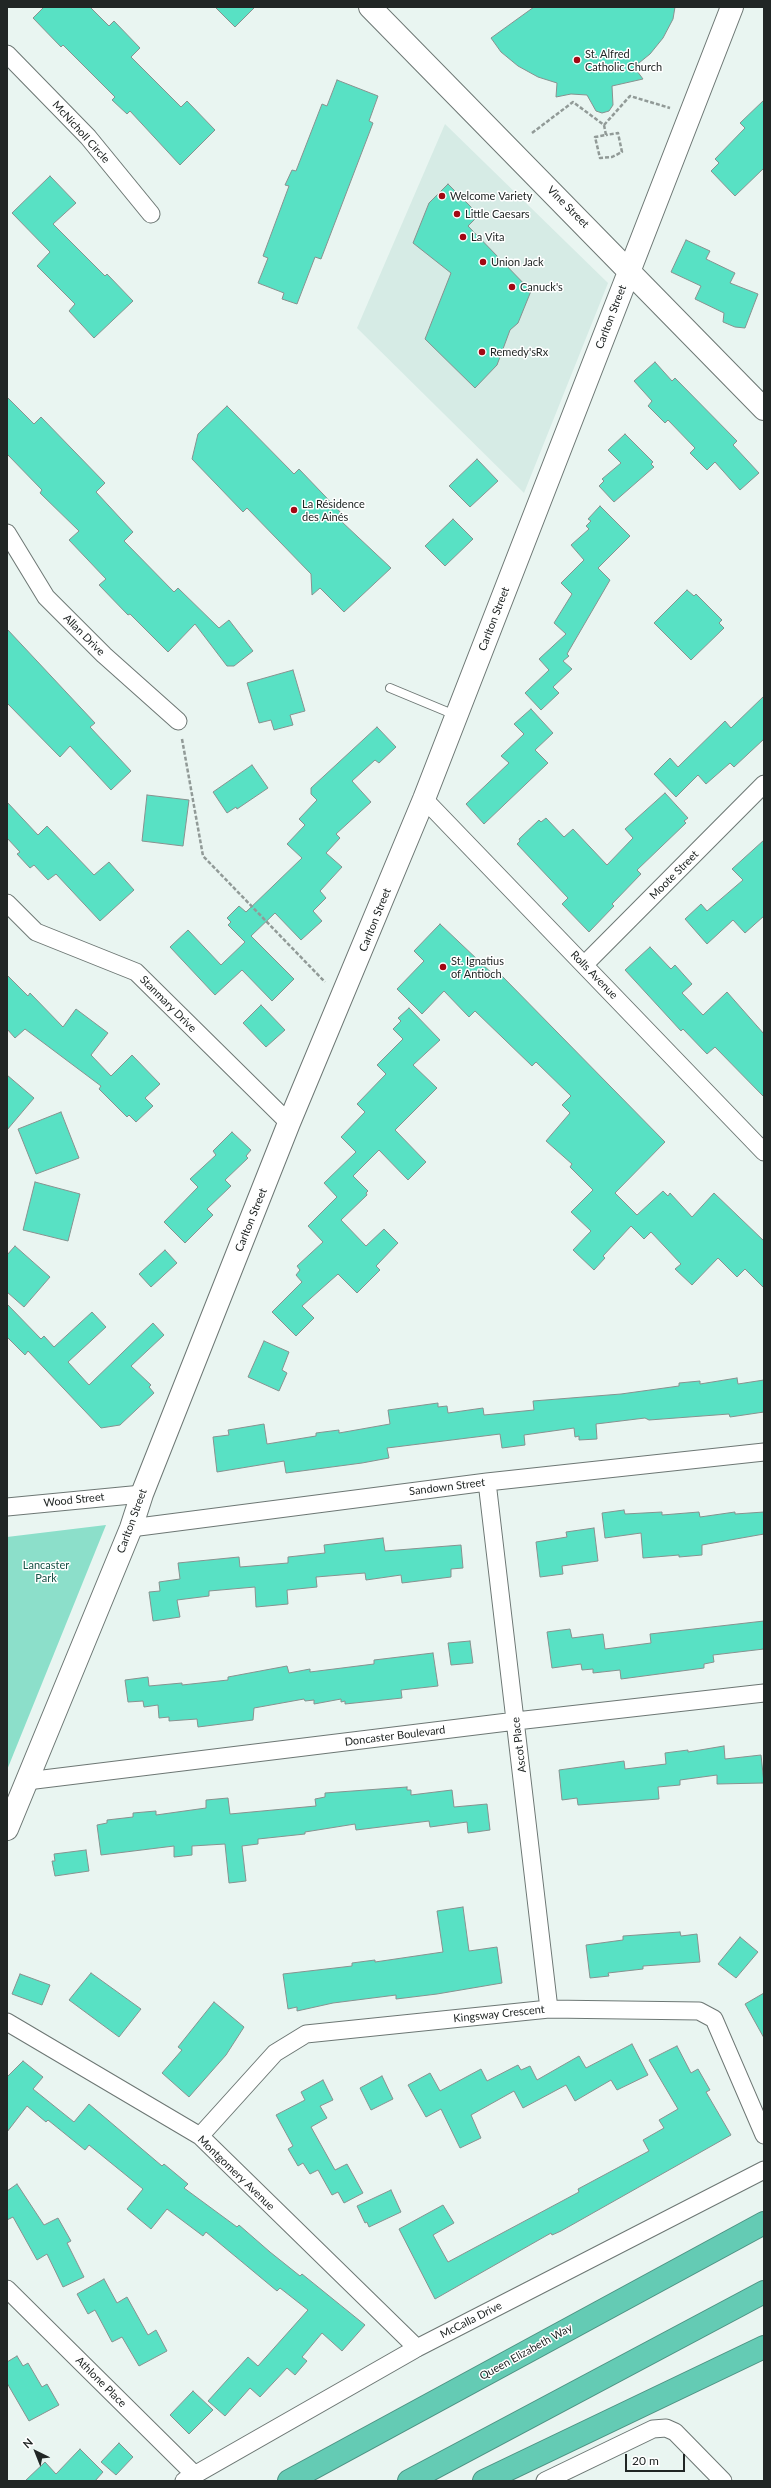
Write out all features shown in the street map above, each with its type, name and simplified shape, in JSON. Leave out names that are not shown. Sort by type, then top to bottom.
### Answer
[{"type":"highway","name":"Queen Elizabeth Way","points":[[289,2481],[761,2224]]},
{"type":"highway","points":[[409,2481],[764,2292]]},
{"type":"highway","points":[[484,2481],[764,2347]]},
{"type":"main road","name":"Vine Street","points":[[370,7],[630,269],[764,409]]},
{"type":"main road","name":"Carlton Street","points":[[7,1829],[131,1528],[142,1494],[289,1123],[342,1000],[424,799],[732,7]]},
{"type":"street","name":"McNicholl Circle","points":[[7,54],[88,137],[151,214]]},
{"type":"street","name":"Allan Drive","points":[[7,534],[46,598],[104,655],[178,722]]},
{"type":"street","name":"Moote Street","points":[[584,965],[764,784]]},
{"type":"street","name":"Rolls Avenue","points":[[424,799],[764,1152]]},
{"type":"street","name":"Stanmary Drive","points":[[7,903],[36,932],[136,972],[289,1123]]},
{"type":"street","name":"Sandown Street","points":[[131,1528],[487,1482],[764,1452]]},
{"type":"street","name":"Ascot Place","points":[[487,1482],[549,2009]]},
{"type":"street","name":"Wood Street","points":[[7,1507],[142,1494]]},
{"type":"street","name":"Doncaster Boulevard","points":[[27,1781],[516,1721],[764,1693]]},
{"type":"street","name":"Kingsway Crescent","points":[[200,2136],[275,2053],[306,2034],[549,2009],[700,2011],[714,2018],[764,2135]]},
{"type":"street","name":"Montgomery Avenue","points":[[7,2022],[200,2136],[417,2348]]},
{"type":"street","name":"McCalla Drive","points":[[189,2478],[417,2348],[764,2170]]},
{"type":"street","name":"Athlone Place","points":[[7,2289],[189,2478]]},
{"type":"street","points":[[545,2481],[653,2429],[666,2428],[675,2432],[723,2481]]},
{"type":"lane","points":[[390,688],[456,715]]},
{"type":"path","points":[[604,125],[630,96],[690,114]]},
{"type":"path","points":[[532,133],[573,102],[604,125],[606,135]]},
{"type":"path","points":[[618,133],[622,152],[612,157],[600,158],[595,137],[606,135],[618,133]]},
{"type":"path","points":[[178,722],[203,856],[342,1000]]},
{"type":"shaded area","points":[[445,124],[608,283],[524,493],[357,328]]},
{"type":"green space","name":"Lancaster Park","points":[[106,1525],[7,1770],[7,1537]]},
{"type":"building","points":[[44,7],[90,7],[109,26],[114,21],[140,48],[131,57],[181,107],[187,101],[215,130],[180,165],[130,111],[127,114],[112,100],[115,97],[63,45],[61,47],[33,18]]},
{"type":"building","points":[[215,7],[255,7],[235,27]]},
{"type":"building","name":"St. Alfred Catholic Church","points":[[534,7],[675,7],[673,19],[663,38],[650,54],[634,67],[643,79],[612,86],[613,105],[609,111],[602,113],[596,111],[587,95],[571,94],[556,97],[557,83],[538,77],[518,66],[501,52],[491,38]]},
{"type":"building","points":[[337,80],[378,96],[369,121],[373,123],[321,259],[315,257],[297,304],[282,299],[284,293],[258,283],[268,258],[263,256],[289,186],[285,185],[292,170],[296,171],[322,104],[327,106]]},
{"type":"building","points":[[764,100],[764,168],[735,196],[711,171],[719,163],[715,159],[745,128],[740,123]]},
{"type":"building","points":[[50,176],[76,203],[53,224],[105,276],[107,274],[133,301],[94,338],[69,311],[75,304],[37,266],[50,252],[12,213]]},
{"type":"building","points":[[448,184],[479,215],[468,226],[531,291],[518,323],[510,330],[497,365],[475,388],[425,339],[451,273],[413,243],[429,203]]},
{"type":"building","points":[[686,240],[710,251],[706,259],[735,273],[730,283],[758,294],[745,328],[735,327],[723,322],[724,313],[695,299],[701,286],[671,272]]},
{"type":"building","points":[[655,362],[672,381],[675,378],[737,441],[733,445],[759,473],[740,490],[715,462],[707,470],[690,453],[695,448],[668,420],[665,423],[648,406],[652,401],[634,381]]},
{"type":"building","points":[[7,397],[34,424],[41,417],[105,483],[96,492],[133,532],[124,541],[174,592],[178,588],[219,628],[229,620],[253,651],[234,666],[227,666],[195,624],[168,652],[130,614],[128,615],[99,585],[106,579],[69,540],[79,531],[40,493],[42,490],[7,454]]},
{"type":"building","name":"La Résidence des Ainés","points":[[227,406],[294,474],[299,469],[346,518],[342,522],[391,568],[344,612],[320,588],[312,595],[311,574],[247,508],[243,512],[192,459],[198,434]]},
{"type":"building","points":[[625,434],[653,462],[651,464],[654,467],[614,502],[599,486],[604,481],[602,479],[621,463],[608,450]]},
{"type":"building","points":[[477,459],[498,481],[470,507],[449,486]]},
{"type":"building","points":[[600,506],[630,536],[598,568],[610,580],[567,654],[569,656],[563,661],[572,669],[553,687],[559,693],[541,710],[525,693],[549,670],[539,659],[566,634],[554,623],[572,594],[561,583],[584,560],[571,545],[589,529],[586,526],[591,521],[588,519]]},
{"type":"building","points":[[453,519],[473,539],[445,566],[425,546]]},
{"type":"building","points":[[687,590],[694,596],[696,594],[722,620],[719,623],[724,628],[691,660],[654,623]]},
{"type":"building","points":[[7,629],[95,723],[90,727],[131,771],[111,790],[70,746],[60,757],[7,703]]},
{"type":"building","points":[[293,670],[305,711],[290,715],[293,725],[274,730],[271,720],[259,723],[247,683]]},
{"type":"building","points":[[764,696],[764,739],[734,767],[730,763],[706,784],[698,775],[676,797],[654,774],[670,758],[678,767],[725,721],[731,728]]},
{"type":"building","points":[[531,709],[553,733],[535,750],[548,763],[484,824],[466,804],[509,763],[501,756],[524,734],[514,724]]},
{"type":"building","points":[[377,727],[396,747],[379,763],[375,760],[352,781],[371,802],[336,834],[340,838],[326,853],[342,867],[320,891],[326,898],[313,911],[322,921],[301,940],[275,913],[251,936],[294,979],[272,1001],[242,970],[215,995],[170,947],[188,930],[221,965],[245,942],[228,925],[231,922],[227,918],[239,906],[246,912],[302,858],[287,844],[305,825],[299,819],[317,800],[311,794],[311,788]]},
{"type":"building","points":[[252,765],[268,788],[237,809],[236,807],[227,813],[213,792]]},
{"type":"building","points":[[665,793],[688,818],[684,821],[686,823],[637,870],[641,874],[612,904],[614,906],[589,932],[562,904],[568,898],[517,844],[520,841],[519,839],[539,820],[541,822],[546,818],[564,837],[573,829],[607,865],[633,838],[625,829]]},
{"type":"building","points":[[147,795],[189,800],[183,846],[142,841]]},
{"type":"building","points":[[7,802],[38,835],[47,826],[94,875],[109,862],[134,890],[100,921],[56,874],[48,880],[34,865],[30,868],[17,854],[20,852],[7,838]]},
{"type":"building","points":[[764,840],[764,916],[745,933],[733,920],[707,944],[685,919],[701,904],[707,911],[743,880],[732,869]]},
{"type":"building","points":[[440,924],[498,979],[502,976],[665,1142],[615,1193],[637,1215],[663,1191],[668,1196],[670,1193],[692,1217],[714,1193],[764,1241],[764,1288],[745,1269],[737,1277],[718,1258],[692,1285],[675,1269],[681,1264],[651,1232],[644,1239],[631,1226],[603,1256],[605,1258],[594,1270],[573,1250],[591,1231],[571,1212],[593,1190],[570,1167],[572,1164],[546,1141],[570,1113],[562,1105],[571,1096],[536,1062],[532,1066],[475,1011],[469,1017],[444,991],[422,1014],[397,989],[424,961],[414,951]]},
{"type":"building","points":[[650,947],[671,969],[675,965],[692,984],[682,993],[703,1015],[727,992],[764,1034],[764,1097],[715,1047],[707,1054],[683,1029],[681,1031],[625,970]]},
{"type":"building","points":[[7,975],[28,996],[30,993],[63,1027],[76,1009],[108,1033],[91,1055],[111,1076],[132,1055],[160,1084],[145,1098],[153,1106],[136,1122],[129,1115],[127,1117],[99,1089],[101,1086],[25,1029],[15,1038],[7,1029]]},
{"type":"building","points":[[261,1005],[285,1030],[266,1047],[243,1023]]},
{"type":"building","points":[[409,1008],[440,1040],[413,1065],[437,1088],[395,1130],[426,1162],[408,1180],[379,1150],[353,1176],[368,1191],[366,1193],[367,1195],[341,1220],[366,1246],[384,1229],[398,1243],[376,1266],[380,1270],[357,1293],[338,1274],[302,1306],[314,1318],[296,1336],[272,1312],[302,1282],[296,1275],[300,1270],[297,1266],[323,1242],[308,1226],[337,1197],[324,1183],[356,1152],[341,1137],[365,1112],[357,1104],[386,1074],[377,1065],[403,1039],[393,1029],[401,1021],[398,1018]]},
{"type":"building","points":[[7,1075],[34,1098],[7,1130]]},
{"type":"building","points":[[61,1112],[79,1158],[36,1174],[18,1129]]},
{"type":"building","points":[[232,1132],[251,1150],[246,1156],[248,1158],[225,1180],[231,1186],[207,1209],[213,1215],[185,1243],[164,1222],[198,1187],[190,1179],[216,1155],[213,1151]]},
{"type":"building","points":[[35,1182],[80,1194],[68,1241],[23,1230]]},
{"type":"building","points":[[15,1246],[50,1277],[24,1307],[7,1292],[7,1255]]},
{"type":"building","points":[[165,1250],[177,1263],[151,1287],[139,1274]]},
{"type":"building","points":[[7,1304],[41,1339],[44,1336],[54,1347],[92,1312],[106,1327],[68,1362],[89,1385],[153,1323],[164,1335],[131,1366],[151,1385],[149,1387],[154,1393],[120,1425],[101,1428],[28,1351],[25,1355],[7,1337]]},
{"type":"building","points":[[264,1341],[289,1352],[282,1370],[287,1373],[279,1391],[248,1377]]},
{"type":"building","points":[[737,1378],[738,1384],[764,1380],[764,1412],[730,1417],[729,1414],[649,1420],[645,1418],[596,1424],[597,1439],[579,1440],[579,1436],[575,1437],[574,1428],[524,1435],[525,1445],[502,1448],[500,1434],[387,1448],[389,1458],[362,1463],[286,1473],[284,1461],[217,1472],[213,1437],[229,1435],[228,1430],[264,1424],[267,1444],[316,1436],[316,1433],[339,1430],[339,1433],[390,1424],[388,1410],[438,1403],[438,1407],[447,1406],[448,1413],[483,1408],[484,1415],[534,1410],[533,1401],[621,1394],[679,1386],[679,1383],[700,1381],[700,1384]]},
{"type":"building","points":[[624,1510],[625,1514],[662,1512],[662,1515],[699,1512],[700,1517],[735,1512],[735,1514],[764,1512],[764,1534],[702,1545],[702,1555],[643,1558],[641,1533],[605,1538],[602,1513]]},
{"type":"building","points":[[594,1528],[598,1561],[562,1566],[563,1574],[540,1577],[536,1542],[567,1537],[566,1532]]},
{"type":"building","points":[[383,1538],[385,1551],[461,1545],[463,1568],[451,1569],[451,1577],[402,1583],[401,1575],[366,1580],[365,1573],[316,1577],[317,1587],[287,1590],[288,1604],[256,1607],[255,1587],[209,1591],[209,1596],[177,1600],[180,1617],[153,1621],[149,1592],[160,1591],[159,1582],[180,1579],[178,1563],[239,1557],[240,1567],[288,1563],[288,1557],[325,1553],[324,1545]]},
{"type":"building","points":[[764,1621],[764,1649],[713,1655],[714,1662],[704,1664],[704,1668],[621,1679],[620,1670],[593,1673],[593,1669],[582,1670],[581,1664],[552,1668],[547,1632],[570,1629],[572,1638],[603,1634],[605,1649],[651,1643],[650,1634]]},
{"type":"building","points":[[470,1641],[473,1663],[451,1665],[448,1643]]},
{"type":"building","points":[[433,1653],[438,1686],[401,1690],[402,1698],[345,1704],[345,1701],[341,1702],[341,1699],[314,1704],[314,1700],[305,1701],[304,1699],[254,1708],[253,1720],[198,1727],[197,1719],[169,1721],[169,1717],[159,1718],[158,1705],[144,1707],[143,1701],[128,1702],[125,1680],[148,1677],[149,1686],[182,1683],[182,1685],[228,1680],[228,1677],[287,1666],[289,1673],[310,1669],[310,1672],[374,1664],[374,1660]]},
{"type":"building","points":[[724,1746],[725,1759],[761,1755],[764,1783],[717,1784],[717,1775],[680,1780],[680,1785],[658,1787],[659,1799],[578,1805],[577,1798],[562,1800],[559,1770],[624,1761],[625,1769],[666,1764],[665,1753],[688,1750],[688,1752]]},
{"type":"building","points":[[407,1787],[407,1790],[411,1790],[411,1795],[452,1790],[454,1807],[487,1804],[490,1830],[468,1833],[467,1822],[430,1827],[429,1821],[356,1830],[355,1824],[305,1832],[305,1834],[258,1839],[258,1844],[242,1846],[246,1881],[229,1883],[225,1844],[192,1846],[192,1855],[174,1857],[174,1846],[101,1855],[97,1825],[107,1823],[107,1820],[133,1817],[133,1813],[156,1811],[156,1815],[206,1808],[206,1800],[228,1798],[230,1814],[316,1806],[315,1799],[325,1797],[325,1793]]},
{"type":"building","points":[[86,1850],[89,1871],[55,1876],[52,1861],[55,1861],[54,1854]]},
{"type":"building","points":[[463,1907],[469,1951],[497,1947],[502,1983],[396,1999],[396,1995],[333,2003],[297,2011],[297,2007],[288,2009],[283,1974],[352,1966],[352,1963],[375,1960],[375,1962],[443,1952],[437,1911]]},
{"type":"building","points":[[680,1932],[681,1936],[697,1934],[700,1962],[643,1966],[643,1969],[608,1973],[609,1976],[590,1978],[586,1945],[623,1940],[623,1936]]},
{"type":"building","points":[[740,1937],[758,1952],[736,1978],[718,1964]]},
{"type":"building","points":[[91,1973],[141,2009],[119,2037],[69,2000]]},
{"type":"building","points":[[20,1974],[50,1985],[42,2005],[12,1994]]},
{"type":"building","points":[[764,1993],[764,2038],[745,2004]]},
{"type":"building","points":[[214,2002],[244,2027],[226,2055],[189,2097],[162,2073],[182,2050],[178,2047]]},
{"type":"building","points":[[632,2044],[648,2075],[617,2090],[611,2080],[575,2101],[566,2085],[523,2108],[514,2091],[471,2115],[481,2138],[460,2148],[441,2109],[426,2117],[408,2085],[430,2073],[440,2091],[481,2069],[487,2081],[518,2065],[521,2070],[530,2066],[537,2080],[579,2056],[586,2068]]},
{"type":"building","points":[[677,2046],[691,2073],[698,2069],[710,2090],[706,2092],[731,2135],[561,2231],[552,2235],[551,2233],[435,2299],[399,2229],[443,2205],[454,2223],[433,2235],[448,2262],[579,2192],[578,2189],[649,2151],[643,2140],[664,2128],[659,2120],[678,2109],[649,2060]]},
{"type":"building","points":[[23,2061],[43,2077],[33,2089],[74,2122],[89,2104],[162,2166],[164,2164],[188,2184],[184,2188],[237,2227],[239,2225],[300,2276],[302,2274],[365,2325],[342,2351],[322,2333],[302,2357],[307,2361],[295,2375],[287,2368],[260,2397],[250,2388],[225,2416],[208,2401],[248,2357],[258,2366],[308,2310],[280,2288],[277,2291],[206,2232],[203,2236],[167,2209],[151,2229],[127,2209],[143,2189],[89,2145],[85,2150],[48,2120],[46,2122],[27,2106],[7,2132],[7,2077]]},
{"type":"building","points":[[382,2076],[393,2099],[371,2110],[360,2088]]},
{"type":"building","points":[[323,2080],[333,2100],[320,2106],[327,2118],[311,2127],[335,2170],[347,2164],[363,2193],[344,2203],[338,2192],[332,2195],[318,2170],[310,2174],[303,2163],[298,2166],[288,2149],[293,2146],[276,2115],[305,2100],[301,2092]]},
{"type":"building","points":[[17,2184],[44,2225],[58,2218],[71,2241],[67,2243],[84,2277],[63,2287],[47,2254],[37,2260],[13,2217],[7,2220],[7,2191]]},
{"type":"building","points":[[391,2190],[401,2212],[369,2227],[367,2222],[365,2223],[357,2206]]},
{"type":"building","points":[[104,2279],[117,2303],[127,2297],[148,2335],[156,2330],[167,2351],[139,2366],[122,2337],[112,2342],[95,2310],[88,2314],[77,2294]]},
{"type":"building","points":[[17,2356],[23,2366],[28,2363],[42,2387],[47,2384],[59,2405],[29,2421],[7,2383],[7,2362]]},
{"type":"building","points":[[193,2391],[213,2410],[189,2434],[170,2415]]},
{"type":"building","points":[[119,2443],[133,2457],[116,2475],[101,2462]]},
{"type":"building","points":[[80,2449],[103,2472],[95,2481],[25,2481],[45,2462],[56,2474]]},
{"type":"place","name":"St. Alfred Catholic Church","points":[[577,60]]},
{"type":"place","name":"Welcome Variety","points":[[442,196]]},
{"type":"place","name":"Little Caesars","points":[[457,214]]},
{"type":"place","name":"La Vita","points":[[463,237]]},
{"type":"place","name":"Union Jack","points":[[483,262]]},
{"type":"place","name":"Canuck's","points":[[512,287]]},
{"type":"place","name":"Remedy'sRx","points":[[482,352]]},
{"type":"place","name":"La Résidence des Ainés","points":[[294,510]]},
{"type":"place","name":"St. Ignatius of Antioch","points":[[443,967]]}]
